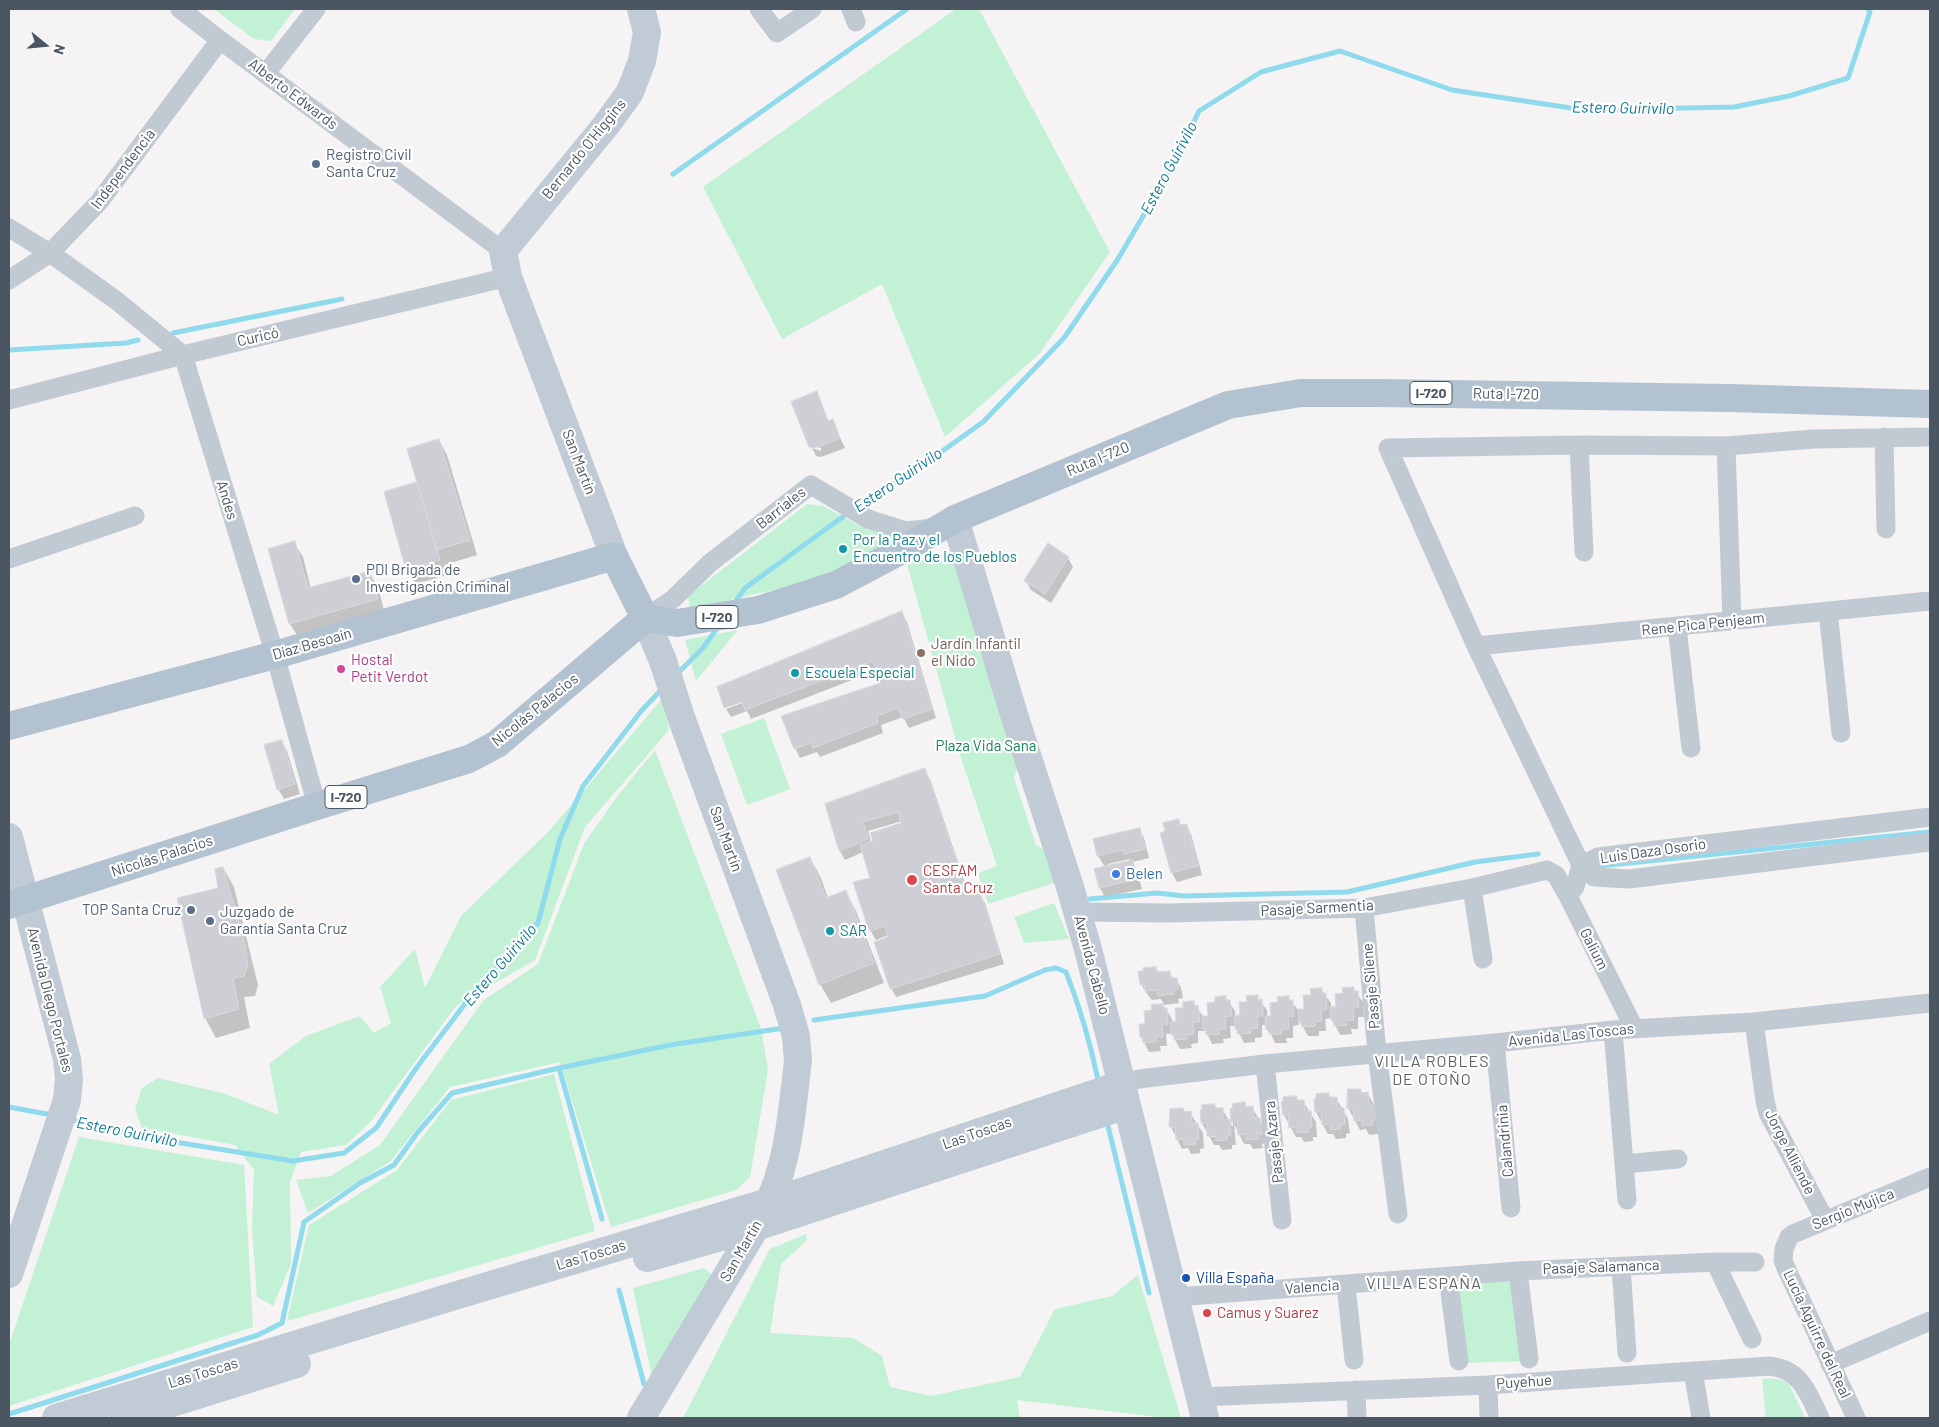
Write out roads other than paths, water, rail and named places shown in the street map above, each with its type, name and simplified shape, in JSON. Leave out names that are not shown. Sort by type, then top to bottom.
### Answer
[{"type":"main road","name":"Ruta I-720","points":[[946,524],[1228,405],[1301,394],[1376,393],[1580,396],[1930,404]]},
{"type":"main road","name":"I-720","points":[[644,618],[677,623],[758,610],[836,585],[946,524]]},
{"type":"main road","name":"San Martín","points":[[614,556],[644,618]]},
{"type":"main road","name":"Díaz Besoaín","points":[[9,726],[275,655],[614,556]]},
{"type":"main road","name":"Nicolás Palacios","points":[[17,902],[469,759],[497,744],[644,618]]},
{"type":"street","points":[[266,73],[316,9]]},
{"type":"street","name":"Bernardo O'Higgins","points":[[503,251],[607,124],[630,92],[642,61],[647,32],[642,9]]},
{"type":"street","points":[[759,9],[777,33],[812,9]]},
{"type":"street","name":"Alberto Edwards","points":[[187,11],[220,40],[503,251]]},
{"type":"street","name":"Independencia","points":[[9,280],[50,253],[99,202],[220,40]]},
{"type":"street","points":[[9,228],[50,253],[117,301],[183,355]]},
{"type":"street","name":"San Martín","points":[[503,251],[508,277],[614,556]]},
{"type":"street","name":"Curicó","points":[[9,400],[183,355],[508,277]]},
{"type":"street","name":"Andes","points":[[183,355],[275,655],[317,806]]},
{"type":"street","points":[[1884,437],[1886,529]]},
{"type":"street","points":[[1568,896],[1575,887],[1581,865],[1476,646],[1388,448],[1578,445],[1726,446],[1814,439],[1930,437]]},
{"type":"street","points":[[1578,445],[1584,552]]},
{"type":"street","points":[[1726,446],[1732,621]]},
{"type":"street","name":"Barriales","points":[[644,618],[673,599],[710,563],[810,485],[868,519],[906,531],[946,524]]},
{"type":"street","points":[[9,559],[135,516]]},
{"type":"street","name":"Avenida Cabello","points":[[946,524],[1016,721],[1078,912],[1203,1408]]},
{"type":"street","name":"Rene Pica Penjeam","points":[[1476,646],[1930,601]]},
{"type":"street","points":[[1828,611],[1841,733]]},
{"type":"street","name":"San Martín","points":[[641,1418],[756,1227],[769,1202],[785,1153],[798,1061],[798,1048],[787,1004],[681,717],[663,661],[644,618]]},
{"type":"street","points":[[1677,626],[1691,748]]},
{"type":"street","name":"Luis Daza Osorio","points":[[1930,817],[1598,857],[1581,865],[1594,877],[1629,879],[1930,842]]},
{"type":"street","name":"Avenida Diego Portales","points":[[9,837],[17,902],[67,1059],[69,1079],[67,1100],[9,1274]]},
{"type":"street","name":"Pasaje Sarmentia","points":[[1078,912],[1178,913],[1364,908],[1472,888],[1547,870],[1552,872]]},
{"type":"street","name":"Galium","points":[[1552,872],[1568,896],[1634,1028]]},
{"type":"street","points":[[1472,888],[1483,958]]},
{"type":"street","name":"Pasaje Silene","points":[[1364,908],[1377,1053],[1398,1214]]},
{"type":"street","name":"Avenida Las Toscas","points":[[1125,1094],[1139,1079],[1265,1064],[1634,1028],[1754,1022],[1930,1003]]},
{"type":"street","name":"Jorge Alliende","points":[[1754,1022],[1768,1113],[1825,1220]]},
{"type":"street","points":[[1613,1030],[1627,1200]]},
{"type":"street","name":"Calandrinia","points":[[1495,1043],[1511,1208]]},
{"type":"street","name":"Pasaje Azara","points":[[1265,1064],[1282,1220]]},
{"type":"street","name":"Las Toscas","points":[[56,1418],[1125,1094]]},
{"type":"street","name":"Las Toscas","points":[[124,1418],[152,1414],[489,1304],[756,1227],[1125,1094]]},
{"type":"street","points":[[1624,1164],[1678,1159]]},
{"type":"street","name":"Sergio Mujica","points":[[1784,1249],[1793,1234],[1930,1178]]},
{"type":"street","name":"Lucía Aguirre del Real","points":[[1784,1249],[1783,1260],[1786,1268],[1856,1418]]},
{"type":"street","points":[[1715,1262],[1752,1339]]},
{"type":"street","name":"Pasaje Salamanca","points":[[1448,1277],[1518,1271],[1715,1262],[1755,1262]]},
{"type":"street","points":[[1621,1267],[1628,1353]]},
{"type":"street","points":[[1518,1271],[1529,1359]]},
{"type":"street","points":[[1448,1277],[1459,1361]]},
{"type":"street","name":"Valencia","points":[[1176,1297],[1448,1277]]},
{"type":"street","points":[[1346,1285],[1354,1360]]},
{"type":"street","points":[[1830,1364],[1930,1322]]},
{"type":"street","name":"Puyehue","points":[[1203,1408],[1356,1390],[1488,1384],[1769,1366],[1793,1373],[1800,1381],[1820,1418]]},
{"type":"street","points":[[1693,1370],[1701,1418]]},
{"type":"street","points":[[1488,1384],[1489,1418]]},
{"type":"street","points":[[1356,1390],[1357,1418]]},
{"type":"waterway","points":[[673,174],[907,9]]},
{"type":"waterway","name":"Estero Guirivilo","points":[[855,508],[920,467],[983,422],[1064,338],[1118,259],[1173,165],[1199,111],[1261,72],[1340,51],[1452,90],[1584,110],[1734,107],[1789,96],[1848,78],[1870,12],[1868,9]]},
{"type":"waterway","points":[[173,333],[342,299]]},
{"type":"waterway","points":[[9,350],[126,343],[138,340]]},
{"type":"waterway","name":"Estero Guirivilo","points":[[734,604],[745,588],[848,513]]},
{"type":"waterway","name":"Estero Guirivilo","points":[[676,675],[703,648],[718,627]]},
{"type":"waterway","name":"Estero Guirivilo","points":[[68,1119],[156,1139],[293,1161],[344,1153],[376,1128],[417,1067],[471,996],[538,923],[560,839],[583,786],[642,710],[663,688]]},
{"type":"waterway","points":[[1600,866],[1930,832]]},
{"type":"waterway","points":[[1090,899],[1157,893],[1184,896],[1347,892],[1475,862],[1538,854]]},
{"type":"waterway","points":[[814,1020],[985,996],[1045,970],[1056,968],[1066,972],[1071,985],[1092,1052],[1098,1080]]},
{"type":"waterway","points":[[9,1414],[258,1335],[282,1323],[304,1222],[360,1183],[394,1165],[418,1132],[452,1093],[670,1045],[784,1028]]},
{"type":"waterway","points":[[559,1068],[602,1219]]},
{"type":"waterway","name":"Estero Guirivilo","points":[[9,1107],[52,1115]]},
{"type":"waterway","points":[[1107,1122],[1149,1293]]},
{"type":"waterway","points":[[619,1290],[644,1384]]},
{"type":"place","name":"Registro Civil Santa Cruz","points":[[316,164]]},
{"type":"place","name":"Por la Paz y el Encuentro de los Pueblos","points":[[843,549]]},
{"type":"place","name":"PDI Brigada de Investigación Criminal","points":[[356,579]]},
{"type":"place","name":"Jardín Infantil el Nido","points":[[921,653]]},
{"type":"place","name":"Hostal Petit Verdot","points":[[341,669]]},
{"type":"place","name":"Escuela Especial","points":[[795,673]]},
{"type":"place","name":"Belen","points":[[1116,874]]},
{"type":"place","name":"CESFAM Santa Cruz","points":[[912,880]]},
{"type":"place","name":"TOP Santa Cruz","points":[[191,910]]},
{"type":"place","name":"Juzgado de Garantía Santa Cruz","points":[[210,921]]},
{"type":"place","name":"SAR","points":[[830,931]]},
{"type":"place","name":"Villa España","points":[[1186,1278]]},
{"type":"place","name":"Camus y Suarez","points":[[1207,1313]]},
{"type":"district","name":"VILLA ROBLES DE OTOÑO","points":[[1432,1071]]},
{"type":"district","name":"VILLA ESPAÑA","points":[[1424,1284]]},
{"type":"park label","name":"Plaza Vida Sana","points":[[986,746]]}]
